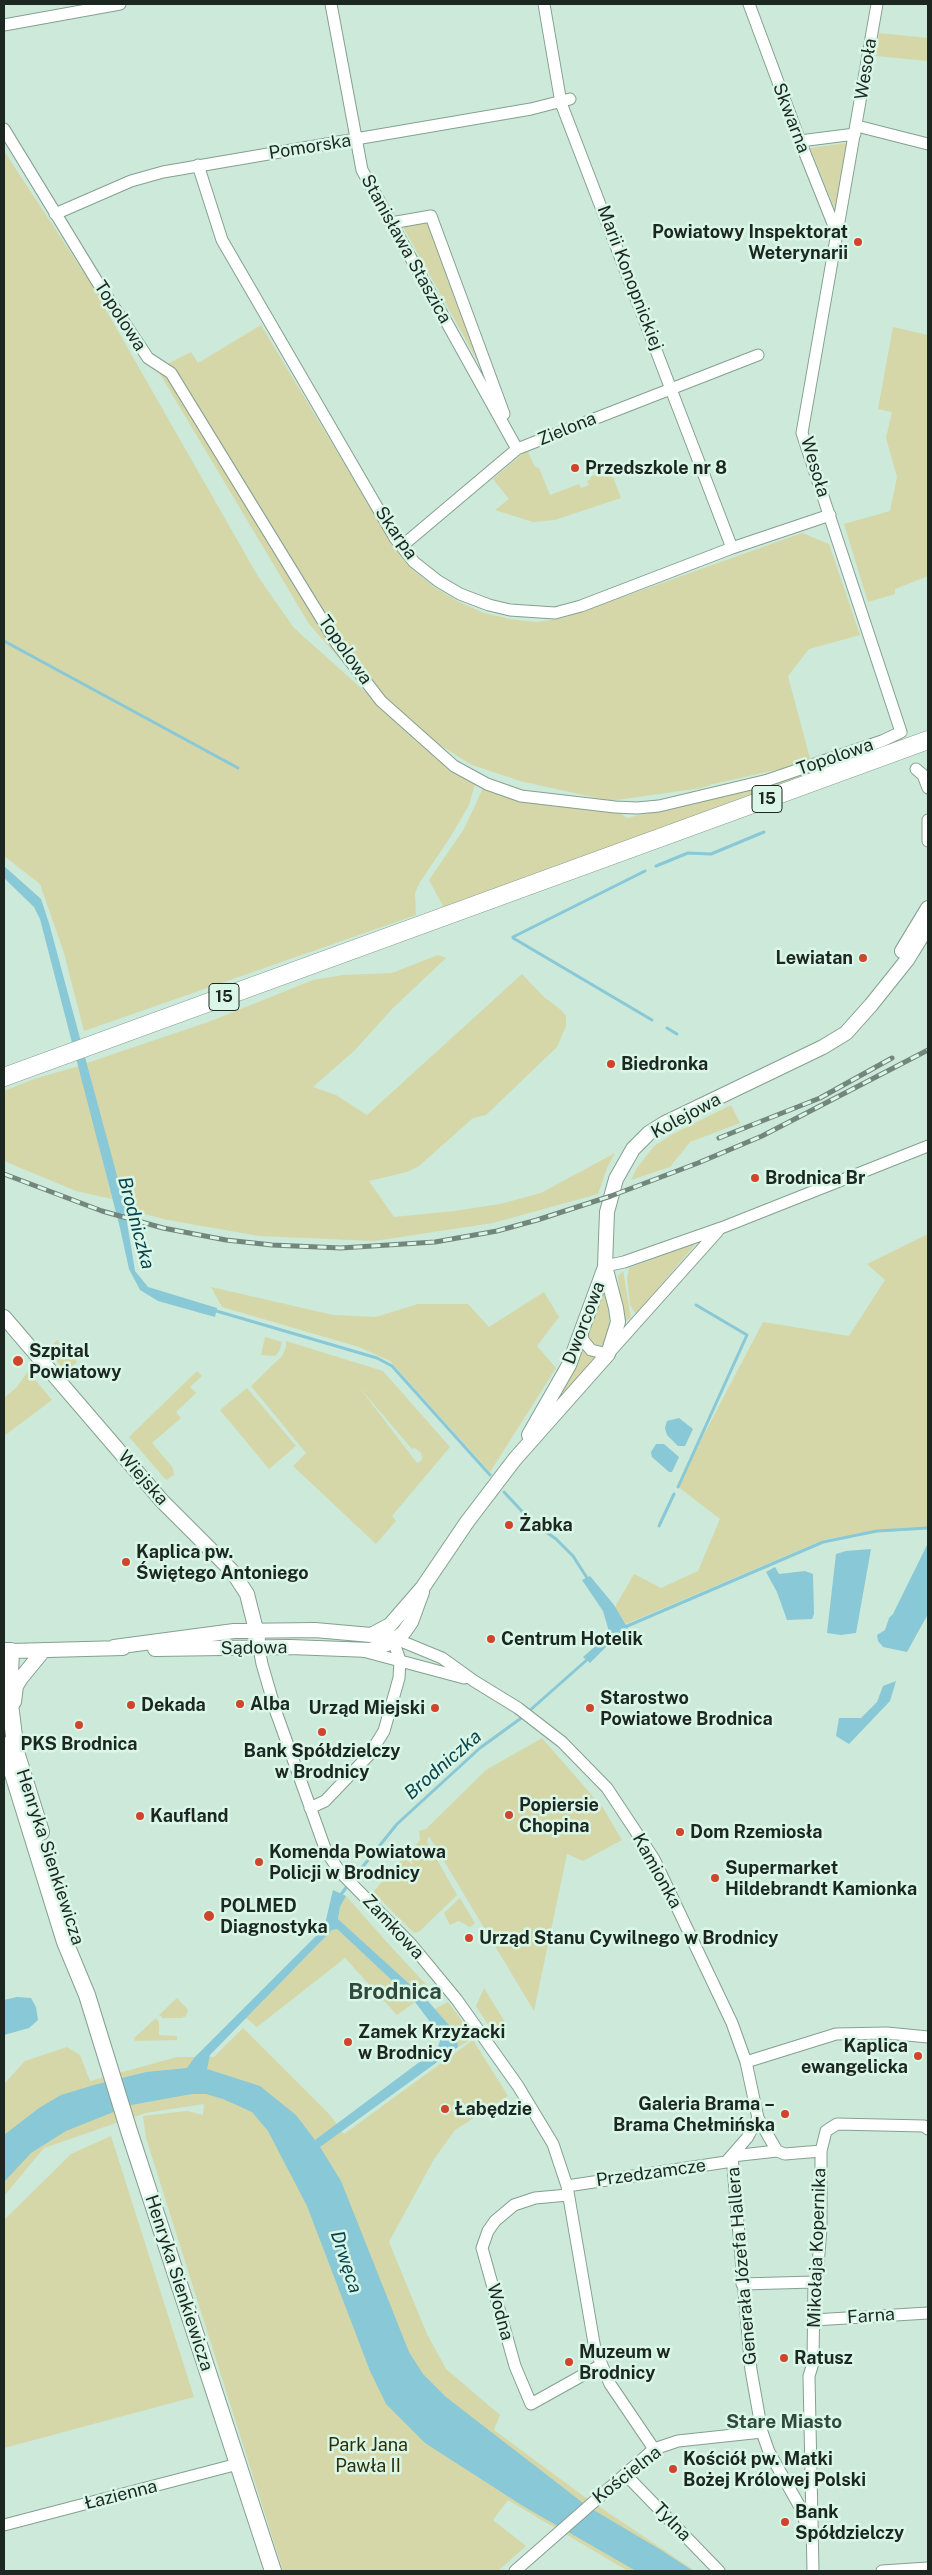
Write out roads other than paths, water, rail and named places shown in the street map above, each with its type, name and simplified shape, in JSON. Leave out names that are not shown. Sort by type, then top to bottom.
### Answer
[{"type":"main road","name":"15","points":[[4,1077],[928,740]]},
{"type":"main road","name":"Henryka Sienkiewicza","points":[[6,1652],[9,1696],[20,1784]]},
{"type":"main road","name":"Henryka Sienkiewicza","points":[[4,1745],[20,1784],[42,1852],[80,1949],[87,1995],[106,2060],[272,2571]]},
{"type":"street","points":[[4,25],[120,4]]},
{"type":"street","name":"Stanisława Staszica","points":[[331,4],[362,170],[517,449]]},
{"type":"street","name":"Marii Konopnickiej","points":[[544,4],[566,101],[732,548]]},
{"type":"street","name":"Skwarna","points":[[749,4],[800,141],[837,231]]},
{"type":"street","name":"Wesoła","points":[[877,4],[802,433],[901,732]]},
{"type":"street","name":"Pomorska","points":[[55,214],[131,181],[198,165],[355,140],[566,101]]},
{"type":"street","name":"Topolowa","points":[[4,129],[55,214],[148,358],[171,373],[337,644],[381,701],[454,766],[487,784],[521,796],[637,808],[659,806],[768,780],[882,741],[901,732]]},
{"type":"street","points":[[800,141],[856,130],[928,144]]},
{"type":"street","name":"Skarpa","points":[[198,165],[222,240],[402,546],[414,562],[460,594],[489,605],[532,613],[555,613],[581,606],[732,548],[830,515]]},
{"type":"street","points":[[391,223],[431,216],[517,449]]},
{"type":"street","name":"Zielona","points":[[402,546],[517,449],[758,355]]},
{"type":"street","points":[[916,770],[923,775],[928,788]]},
{"type":"street","points":[[928,820],[928,841]]},
{"type":"street","name":"Kolejowa","points":[[608,1354],[618,1322],[606,1266],[605,1233],[608,1206],[616,1179],[633,1150],[649,1133],[665,1123],[814,1052],[846,1033],[859,1020],[888,981],[921,932],[928,908]]},
{"type":"street","name":"Dworcowa","points":[[515,1459],[569,1365],[606,1266],[624,1262],[721,1228],[928,1146]]},
{"type":"street","name":"Dworcowa","points":[[393,1632],[467,1522],[515,1459],[721,1228]]},
{"type":"street","name":"Wiejska","points":[[4,1317],[162,1501],[232,1571],[247,1594],[257,1630],[259,1648]]},
{"type":"street","points":[[582,1332],[583,1340],[591,1350],[608,1354]]},
{"type":"street","name":"Dworcowa","points":[[393,1632],[411,1622],[424,1587]]},
{"type":"street","points":[[411,1622],[412,1634],[418,1646]]},
{"type":"street","name":"Sądowa","points":[[114,1647],[257,1630],[314,1630],[371,1635],[393,1632]]},
{"type":"street","points":[[310,1808],[325,1801],[369,1755],[380,1738],[396,1695],[400,1660],[393,1632]]},
{"type":"street","name":"Sądowa","points":[[6,1652],[114,1647],[320,1647],[359,1650],[380,1647],[393,1632]]},
{"type":"street","name":"Kamionka","points":[[393,1632],[433,1654],[518,1708],[562,1742],[607,1788],[654,1859],[732,2023],[746,2062],[758,2118],[777,2150]]},
{"type":"street","name":"Zamkowa","points":[[259,1648],[276,1712],[326,1851],[340,1872],[410,1943],[470,2016],[553,2144],[563,2166],[591,2327],[601,2365],[614,2390],[654,2449]]},
{"type":"street","name":"Henryka Sienkiewicza","points":[[12,1719],[16,1686],[26,1670],[44,1650]]},
{"type":"street","name":"Kamionka","points":[[359,1650],[474,1681]]},
{"type":"street","name":"Kamionka","points":[[400,1660],[414,1654],[433,1654]]},
{"type":"street","points":[[746,2062],[836,2034],[886,2033],[928,2037]]},
{"type":"street","points":[[732,2156],[747,2138],[758,2118]]},
{"type":"street","points":[[821,2151],[826,2131],[837,2124],[926,2128]]},
{"type":"street","name":"Przedzamcze","points":[[568,2191],[726,2162],[732,2156],[777,2150],[785,2154],[821,2151]]},
{"type":"street","name":"Mikołaja Kopernika","points":[[814,2551],[810,2514],[809,2374],[813,2363],[814,2282],[817,2276],[821,2230],[821,2151]]},
{"type":"street","name":"Generała Józefa Hallera","points":[[732,2156],[742,2284],[752,2376],[762,2432],[769,2452],[804,2515],[814,2551]]},
{"type":"street","name":"Wodna","points":[[568,2191],[535,2198],[514,2205],[495,2221],[488,2231],[482,2248],[515,2366],[531,2404],[601,2365]]},
{"type":"street","points":[[742,2284],[814,2282]]},
{"type":"street","name":"Farna","points":[[814,2320],[928,2313]]},
{"type":"street","name":"Kościelna","points":[[515,2571],[654,2449],[678,2441],[762,2432]]},
{"type":"street","name":"Łazienna","points":[[4,2525],[238,2464]]},
{"type":"street","name":"Tylna","points":[[625,2474],[719,2571]]},
{"type":"street","points":[[813,2571],[814,2551]]},
{"type":"street","points":[[882,2571],[928,2568]]},
{"type":"water","points":[[4,866],[41,899],[49,923],[123,1198],[135,1271],[148,1287],[217,1308],[215,1317],[158,1301],[140,1290],[129,1269],[40,919],[34,907],[4,878]]},
{"type":"water","points":[[679,1418],[693,1429],[685,1446],[678,1446],[667,1435],[665,1428],[667,1421]]},
{"type":"water","points":[[656,1444],[664,1444],[679,1457],[672,1472],[669,1472],[652,1457],[651,1452]]},
{"type":"water","points":[[928,1543],[928,1614],[907,1652],[883,1647],[878,1641],[877,1635],[885,1630],[889,1618],[893,1614]]},
{"type":"water","points":[[871,1549],[856,1633],[841,1635],[827,1633],[836,1554],[846,1551]]},
{"type":"water","points":[[775,1567],[779,1574],[805,1571],[813,1574],[814,1614],[812,1619],[787,1620],[777,1592],[766,1572]]},
{"type":"water","points":[[590,1576],[614,1605],[629,1630],[619,1634],[590,1663],[583,1657],[607,1636],[608,1628],[603,1611],[582,1580]]},
{"type":"water","points":[[896,1681],[890,1701],[849,1744],[836,1736],[839,1718],[861,1718],[877,1702],[883,1686]]},
{"type":"water","name":"Drwęca","points":[[333,1890],[346,1896],[340,1907],[338,1919],[426,1999],[457,2034],[458,2047],[320,2147],[341,2181],[409,2352],[423,2374],[446,2397],[587,2506],[693,2571],[636,2571],[523,2506],[425,2443],[386,2404],[370,2371],[307,2206],[268,2131],[252,2112],[223,2099],[206,2094],[192,2094],[131,2105],[66,2131],[31,2153],[4,2182],[4,2135],[39,2108],[61,2095],[146,2072],[187,2068],[194,2058],[319,1933],[325,1924]],"holes":[[[337,1929],[415,2002],[434,2027],[440,2041],[437,2049],[315,2140],[296,2115],[260,2086],[207,2069],[210,2055],[332,1930]]]},
{"type":"water","points":[[17,1997],[31,1998],[36,2007],[38,2020],[29,2028],[4,2035],[4,2000]]},
{"type":"waterway","points":[[4,641],[238,768]]},
{"type":"waterway","points":[[656,866],[688,853],[711,854],[764,832]]},
{"type":"waterway","points":[[513,937],[645,871]]},
{"type":"waterway","points":[[513,938],[652,1020]]},
{"type":"waterway","points":[[667,1028],[677,1034]]},
{"type":"waterway","points":[[678,1487],[747,1335],[696,1305]]},
{"type":"waterway","name":"Brodniczka","points":[[213,1310],[377,1358],[392,1366],[490,1475]]},
{"type":"waterway","name":"Brodniczka","points":[[504,1492],[532,1522],[556,1539],[573,1556],[589,1581]]},
{"type":"waterway","points":[[659,1526],[674,1494]]},
{"type":"waterway","points":[[625,1627],[823,1542],[877,1531],[928,1528]]},
{"type":"waterway","name":"Brodniczka","points":[[528,1712],[589,1658]]},
{"type":"waterway","name":"Brodniczka","points":[[352,1880],[397,1824],[480,1748],[524,1716]]},
{"type":"waterway","name":"Brodniczka","points":[[340,1896],[348,1885]]},
{"type":"railway","points":[[4,1174],[102,1211],[163,1228],[226,1240],[272,1245],[341,1248],[435,1242],[497,1231],[537,1220],[611,1196],[698,1163],[762,1136],[928,1050]]},
{"type":"railway","points":[[719,1138],[820,1098],[892,1058]]},
{"type":"place","name":"Powiatowy Inspektorat Weterynarii","points":[[858,242]]},
{"type":"place","name":"Przedszkole nr 8","points":[[575,468]]},
{"type":"place","name":"Lewiatan","points":[[863,958]]},
{"type":"place","name":"Biedronka","points":[[611,1064]]},
{"type":"place","name":"Brodnica Br","points":[[755,1178]]},
{"type":"place","name":"Szpital Powiatowy","points":[[18,1361]]},
{"type":"place","name":"Żabka","points":[[509,1525]]},
{"type":"place","name":"Kaplica pw. Świętego Antoniego","points":[[126,1562]]},
{"type":"place","name":"Centrum Hotelik","points":[[491,1639]]},
{"type":"place","name":"Alba","points":[[240,1704]]},
{"type":"place","name":"Dekada","points":[[131,1705]]},
{"type":"place","name":"Urząd Miejski","points":[[435,1708]]},
{"type":"place","name":"Starostwo Powiatowe Brodnica","points":[[590,1708]]},
{"type":"place","name":"PKS Brodnica","points":[[79,1725]]},
{"type":"place","name":"Bank Spółdzielczy w Brodnicy","points":[[322,1732]]},
{"type":"place","name":"Popiersie Chopina","points":[[509,1815]]},
{"type":"place","name":"Kaufland","points":[[140,1816]]},
{"type":"place","name":"Dom Rzemiosła","points":[[680,1832]]},
{"type":"place","name":"Komenda Powiatowa Policji w Brodnicy","points":[[259,1862]]},
{"type":"place","name":"Supermarket Hildebrandt Kamionka","points":[[715,1878]]},
{"type":"place","name":"POLMED Diagnostyka","points":[[209,1916]]},
{"type":"place","name":"Urząd Stanu Cywilnego w Brodnicy","points":[[469,1938]]},
{"type":"place","name":"Zamek Krzyżacki w Brodnicy","points":[[348,2042]]},
{"type":"place","name":"Kaplica ewangelicka","points":[[918,2056]]},
{"type":"place","name":"Łabędzie","points":[[445,2109]]},
{"type":"place","name":"Galeria Brama – Brama Chełmińska","points":[[785,2114]]},
{"type":"place","name":"Ratusz","points":[[784,2358]]},
{"type":"place","name":"Muzeum w Brodnicy","points":[[569,2362]]},
{"type":"place","name":"Kościół pw. Matki Bożej Królowej Polski","points":[[673,2469]]},
{"type":"place","name":"Bank Spółdzielczy","points":[[785,2522]]},
{"type":"district","name":"Brodnica","points":[[395,1992]]},
{"type":"district","name":"Stare Miasto","points":[[784,2422]]},
{"type":"park label","name":"Park Jana Pawła II","points":[[368,2455]]}]
